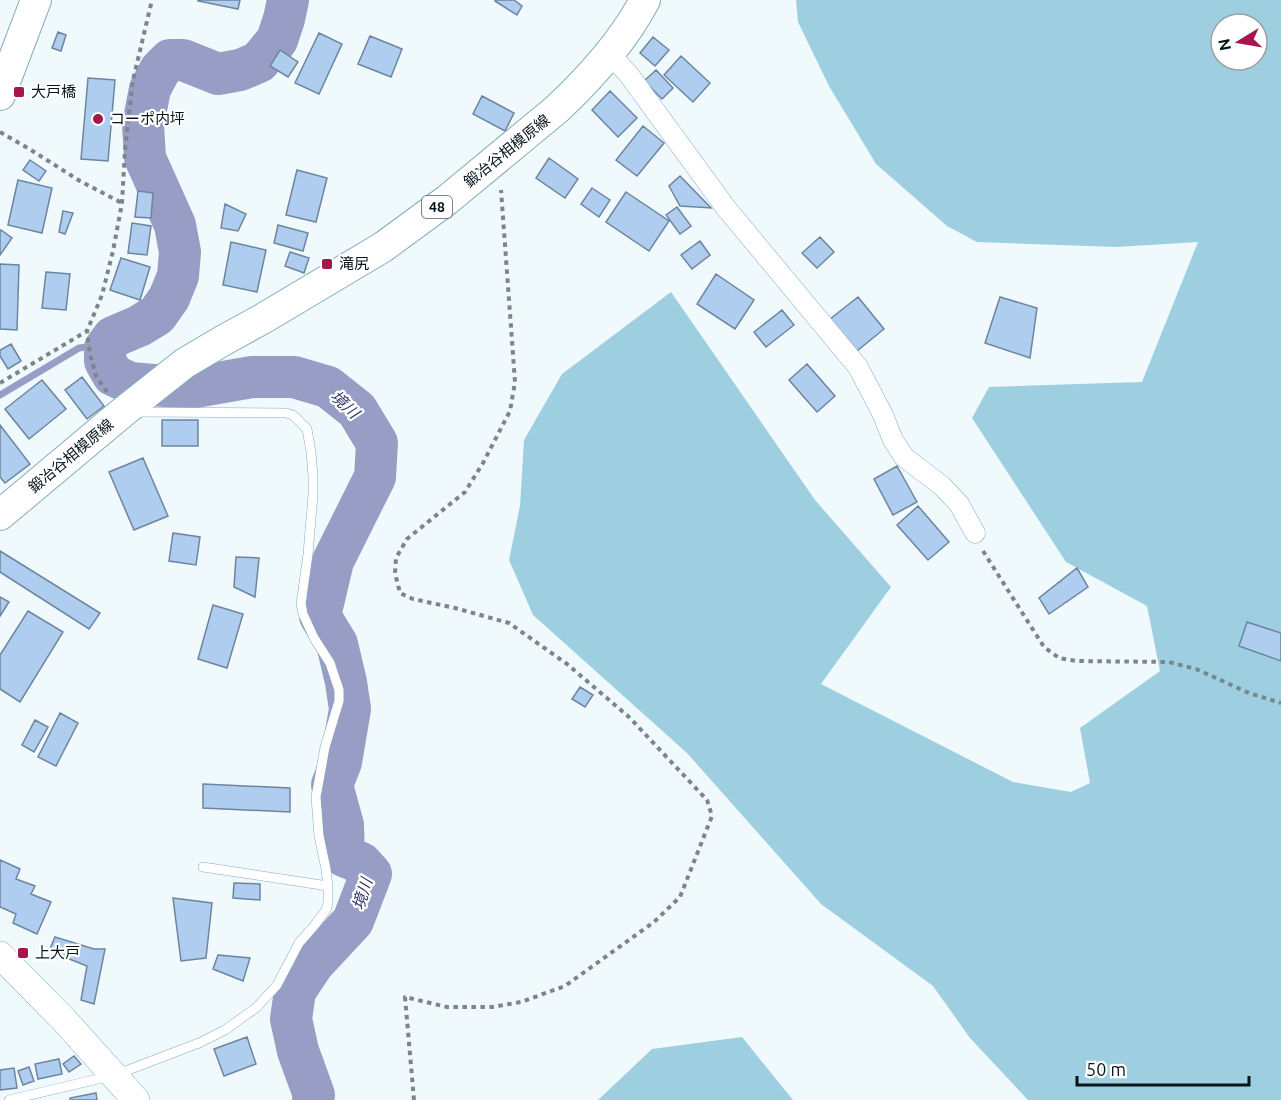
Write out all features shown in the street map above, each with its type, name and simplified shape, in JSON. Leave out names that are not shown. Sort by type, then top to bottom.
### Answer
[{"type":"main road","points":[[0,95],[36,0]]},
{"type":"main road","name":"鍛冶谷相模原線","points":[[0,515],[185,363],[383,247],[416,224],[558,109],[610,54],[645,0]]},
{"type":"street","points":[[610,54],[629,75],[726,208],[858,368],[883,415],[893,440],[904,457],[942,486],[959,504],[975,533]]},
{"type":"street","points":[[0,955],[116,1075],[136,1100]]},
{"type":"lane","points":[[9,1100],[116,1075],[199,1043],[225,1030],[257,1007],[277,985],[299,943],[326,910],[328,903],[328,886],[319,836],[316,797],[325,747],[339,701],[339,690],[330,663],[306,622],[301,604],[313,476],[307,429],[293,416],[286,413],[132,405]]},
{"type":"lane","points":[[203,867],[328,886]]},
{"type":"path","points":[[132,405],[112,399],[96,376],[87,331],[102,295],[113,251],[122,203],[133,80],[152,0]]},
{"type":"path","points":[[0,132],[80,181],[122,203]]},
{"type":"path","points":[[414,1100],[405,997],[447,1007],[492,1007],[521,1002],[565,986],[654,922],[680,897],[712,816],[707,800],[637,725],[567,664],[509,623],[413,599],[400,592],[395,573],[396,558],[407,539],[465,492],[510,411],[515,382],[497,159]]},
{"type":"path","points":[[0,383],[87,331]]},
{"type":"path","points":[[975,533],[985,555],[1044,647],[1059,658],[1077,662],[1168,662],[1196,669],[1248,693],[1281,703]]},
{"type":"shaded area","points":[[796,0],[1281,0],[1281,1100],[1028,1100],[970,1038],[933,986],[821,904],[687,753],[533,615],[509,560],[520,506],[524,440],[562,374],[671,292],[815,500],[891,587],[821,684],[1013,782],[1071,792],[1090,783],[1080,728],[1160,671],[1147,606],[1066,562],[972,418],[989,387],[1142,382],[1198,242],[1116,247],[977,242],[947,226],[876,164],[829,86],[798,22]]},
{"type":"shaded area","points":[[742,1037],[793,1100],[598,1100],[652,1049]]},
{"type":"building","points":[[198,0],[240,0],[238,9]]},
{"type":"building","points":[[496,0],[514,0],[522,6],[517,15]]},
{"type":"building","points":[[58,32],[66,35],[61,51],[52,48]]},
{"type":"building","points":[[319,33],[342,44],[319,94],[295,83]]},
{"type":"building","points":[[370,36],[402,49],[391,77],[358,64]]},
{"type":"building","points":[[653,37],[669,50],[655,66],[640,53]]},
{"type":"building","points":[[280,50],[298,62],[288,77],[270,66]]},
{"type":"building","points":[[681,56],[710,83],[693,102],[664,75]]},
{"type":"building","points":[[656,70],[673,88],[662,99],[644,81]]},
{"type":"building","name":"コーポ内坪","points":[[88,78],[115,80],[108,161],[81,159]]},
{"type":"building","points":[[610,91],[637,118],[618,137],[592,110]]},
{"type":"building","points":[[482,96],[514,113],[505,131],[473,114]]},
{"type":"building","points":[[643,126],[664,143],[637,176],[616,160]]},
{"type":"building","points":[[549,158],[578,179],[565,198],[536,178]]},
{"type":"building","points":[[30,160],[46,171],[39,181],[23,170]]},
{"type":"building","points":[[297,170],[327,178],[316,222],[286,215]]},
{"type":"building","points":[[680,176],[711,208],[680,206],[669,186]]},
{"type":"building","points":[[18,180],[52,188],[42,233],[8,225]]},
{"type":"building","points":[[592,188],[610,200],[599,217],[581,204]]},
{"type":"building","points":[[138,191],[153,193],[151,218],[135,217]]},
{"type":"building","points":[[626,192],[669,221],[649,251],[606,222]]},
{"type":"building","points":[[225,204],[246,214],[238,231],[221,228]]},
{"type":"building","points":[[677,207],[691,226],[680,234],[666,215]]},
{"type":"building","points":[[63,211],[73,213],[65,234],[59,232]]},
{"type":"building","points":[[132,223],[151,226],[147,255],[128,253]]},
{"type":"building","points":[[278,225],[308,233],[303,251],[274,243]]},
{"type":"building","points":[[1,230],[12,238],[0,255],[0,232]]},
{"type":"building","points":[[820,237],[834,252],[817,268],[802,253]]},
{"type":"building","points":[[700,241],[710,255],[692,269],[681,255]]},
{"type":"building","points":[[231,242],[266,250],[257,292],[223,285]]},
{"type":"building","points":[[290,252],[309,258],[304,273],[285,266]]},
{"type":"building","points":[[121,258],[150,267],[140,300],[110,290]]},
{"type":"building","points":[[0,264],[19,265],[17,330],[0,329]]},
{"type":"building","points":[[46,272],[70,274],[66,310],[42,308]]},
{"type":"building","points":[[716,274],[754,300],[735,329],[697,304]]},
{"type":"building","points":[[858,297],[884,329],[857,351],[830,319]]},
{"type":"building","points":[[1000,297],[1037,308],[1030,358],[985,343]]},
{"type":"building","points":[[782,310],[794,325],[766,347],[754,332]]},
{"type":"building","points":[[11,344],[21,361],[8,369],[0,356],[0,350]]},
{"type":"building","points":[[807,364],[835,396],[817,412],[789,380]]},
{"type":"building","points":[[82,377],[104,406],[87,419],[65,390]]},
{"type":"building","points":[[42,380],[66,409],[29,439],[5,409]]},
{"type":"building","points":[[162,420],[198,420],[198,446],[162,446]]},
{"type":"building","points":[[0,425],[30,464],[5,483],[0,477]]},
{"type":"building","points":[[143,458],[168,516],[134,530],[109,472]]},
{"type":"building","points":[[897,466],[917,502],[893,515],[874,479]]},
{"type":"building","points":[[918,506],[949,542],[928,560],[897,525]]},
{"type":"building","points":[[173,533],[200,537],[196,565],[169,561]]},
{"type":"building","points":[[0,551],[100,613],[89,629],[0,572]]},
{"type":"building","points":[[236,557],[259,558],[255,597],[234,587]]},
{"type":"building","points":[[1077,568],[1088,587],[1049,614],[1039,598]]},
{"type":"building","points":[[0,597],[9,602],[0,616]]},
{"type":"building","points":[[213,605],[243,614],[227,668],[198,659]]},
{"type":"building","points":[[28,611],[63,632],[20,702],[0,689],[0,655]]},
{"type":"building","points":[[1247,622],[1281,633],[1281,661],[1239,646]]},
{"type":"building","points":[[580,687],[593,695],[585,707],[572,699]]},
{"type":"building","points":[[60,713],[78,723],[56,766],[38,757]]},
{"type":"building","points":[[35,720],[48,727],[34,752],[22,745]]},
{"type":"building","points":[[203,784],[290,788],[290,812],[203,808]]},
{"type":"building","points":[[0,860],[20,869],[16,879],[35,886],[31,894],[51,902],[37,934],[13,923],[16,914],[0,907]]},
{"type":"building","points":[[234,883],[260,884],[260,900],[233,898]]},
{"type":"building","points":[[173,898],[212,903],[206,958],[181,961]]},
{"type":"building","points":[[55,937],[94,949],[105,949],[94,1004],[81,1000],[87,966],[49,951]]},
{"type":"building","points":[[218,955],[250,958],[243,981],[213,969]]},
{"type":"building","points":[[247,1037],[256,1064],[224,1076],[214,1049]]},
{"type":"building","points":[[74,1056],[81,1064],[69,1072],[63,1064]]},
{"type":"building","points":[[59,1059],[62,1074],[38,1079],[35,1064]]},
{"type":"building","points":[[29,1067],[34,1081],[23,1085],[18,1071]]},
{"type":"building","points":[[14,1068],[17,1088],[0,1090],[0,1070]]},
{"type":"building","points":[[96,1093],[97,1100],[70,1100],[70,1098]]},
{"type":"waterway","name":"境川","points":[[288,0],[277,40],[259,62],[240,70],[218,74],[183,60],[170,60],[160,70],[150,89],[143,125],[145,158],[175,225],[180,252],[178,276],[169,298],[157,315],[113,337],[105,348],[105,361],[113,375],[130,383],[189,388],[252,377],[294,377],[328,387],[357,410],[377,443],[375,477],[333,561],[320,616],[337,644],[350,709],[341,762],[332,785],[343,825],[344,856],[361,863],[371,874],[353,921],[313,964],[295,991],[291,1019],[298,1051],[314,1095],[313,1100]]},
{"type":"waterway","points":[[0,395],[79,348],[96,346],[105,348]]},
{"type":"place","name":"大戸橋","points":[[19,92]]},
{"type":"place","name":"コーポ内坪","points":[[98,119]]},
{"type":"place","name":"滝尻","points":[[327,264]]},
{"type":"place","name":"上大戸","points":[[23,953]]}]
